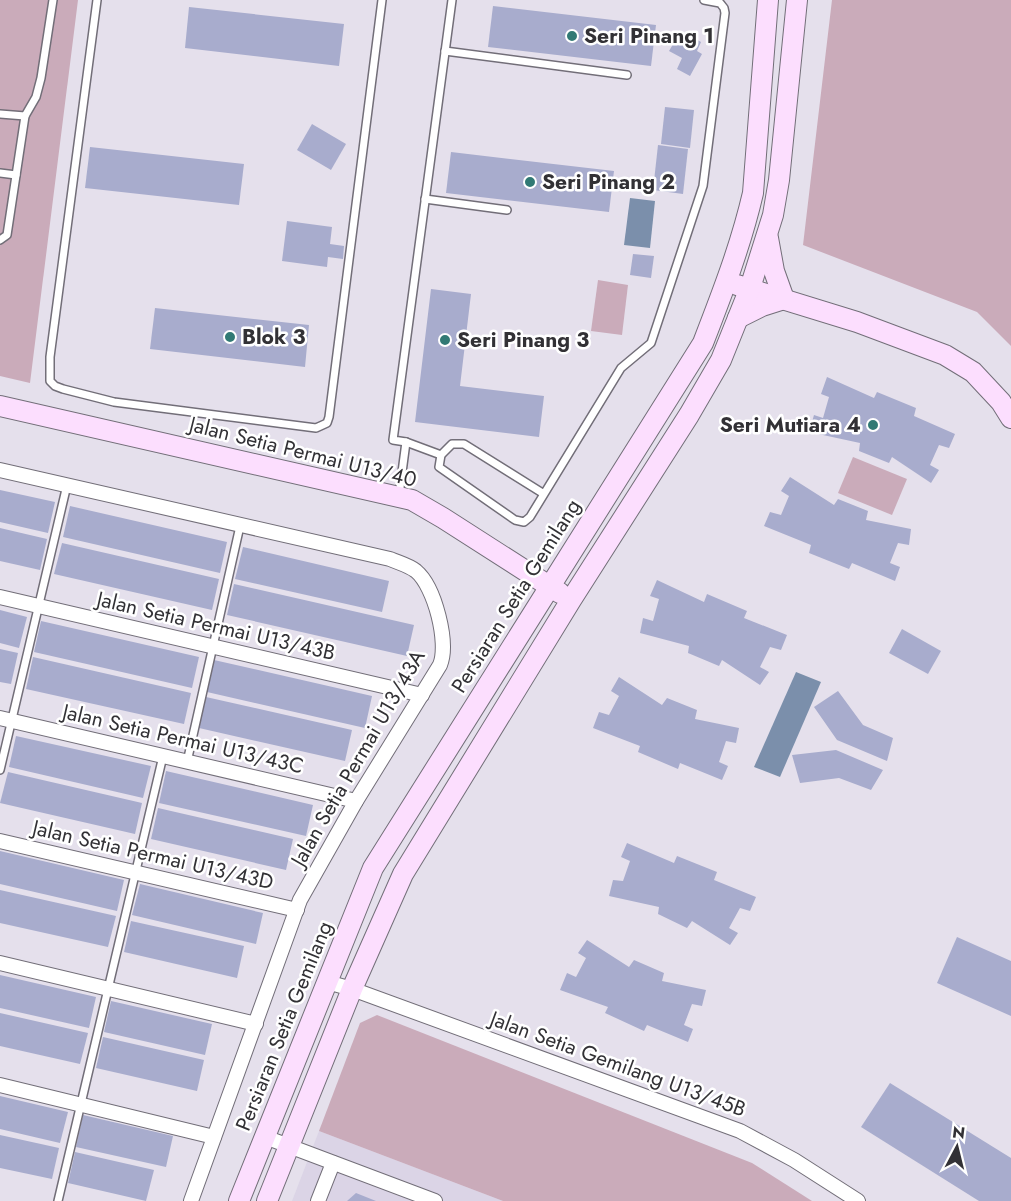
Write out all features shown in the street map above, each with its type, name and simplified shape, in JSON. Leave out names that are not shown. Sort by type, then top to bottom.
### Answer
[{"type":"street","name":"Persiaran Setia Gemilang","points":[[239,1201],[373,868],[703,343],[727,282],[753,193],[768,0]]},
{"type":"street","points":[[267,1201],[352,989],[403,874],[721,360],[750,288],[773,214],[779,180],[797,0]]},
{"type":"street","points":[[767,233],[774,271],[784,299]]},
{"type":"street","points":[[727,282],[858,322],[945,355],[973,372],[1001,402],[1011,418]]},
{"type":"street","points":[[738,318],[762,306],[784,299]]},
{"type":"street","name":"Jalan Setia Permai U13/40","points":[[0,406],[412,500],[571,600]]},
{"type":"street","name":"Jalan Setia Permai U13/43A","points":[[0,470],[390,559],[418,573],[429,589],[437,614],[444,648],[440,665],[356,801],[300,900],[191,1201]]},
{"type":"street","name":"Jalan Setia Permai U13/43B","points":[[0,597],[422,695]]},
{"type":"street","name":"Jalan Setia Permai U13/43C","points":[[6,720],[356,801]]},
{"type":"street","name":"Jalan Setia Permai U13/43D","points":[[0,841],[297,910]]},
{"type":"street","points":[[0,963],[256,1024]]},
{"type":"street","name":"Jalan Setia Gemilang U13/45B","points":[[327,982],[352,989],[740,1131],[794,1160],[858,1201]]},
{"type":"street","points":[[0,1085],[214,1137]]},
{"type":"street","points":[[265,1137],[435,1201]]},
{"type":"street","points":[[318,1201],[333,1163]]},
{"type":"lane","points":[[0,240],[7,235],[25,116],[36,97],[41,78],[53,0]]},
{"type":"lane","points":[[97,0],[50,357],[51,381],[55,386],[63,389],[114,402],[316,428],[327,423],[382,0]]},
{"type":"lane","points":[[441,455],[406,442],[393,440],[452,0]]},
{"type":"lane","points":[[544,494],[464,444],[452,444],[441,455],[439,467],[515,520],[524,522],[531,517],[621,368],[651,343],[703,186],[725,13],[720,3],[704,0]]},
{"type":"lane","points":[[445,51],[627,75]]},
{"type":"lane","points":[[0,114],[25,116]]},
{"type":"lane","points":[[0,173],[16,175]]},
{"type":"lane","points":[[425,199],[507,210]]},
{"type":"lane","points":[[398,497],[406,442]]},
{"type":"lane","points":[[0,770],[6,720],[38,606],[67,485]]},
{"type":"lane","points":[[187,762],[240,526]]},
{"type":"lane","points":[[58,1201],[163,756]]},
{"type":"shaded area","points":[[0,0],[78,0],[30,383],[0,376]]},
{"type":"shaded area","points":[[832,0],[1011,0],[1011,346],[977,312],[803,245]]},
{"type":"shaded area","points":[[598,280],[628,285],[622,335],[591,331]]},
{"type":"shaded area","points":[[853,457],[907,479],[892,515],[838,493]]},
{"type":"shaded area","points":[[377,1015],[752,1163],[812,1201],[503,1201],[319,1131],[360,1023]]},
{"type":"shaded area","points":[[319,1131],[503,1201],[292,1201]]},
{"type":"water","points":[[630,198],[655,201],[650,248],[624,245]]},
{"type":"water","points":[[796,672],[821,682],[780,777],[754,767]]},
{"type":"building","name":"Seri Pinang 1","points":[[493,6],[656,25],[651,66],[488,47]]},
{"type":"building","points":[[189,7],[344,24],[339,66],[185,48]]},
{"type":"building","points":[[681,31],[701,42],[697,51],[702,54],[690,76],[677,69],[682,58],[669,51]]},
{"type":"building","points":[[665,107],[694,110],[690,148],[661,144]]},
{"type":"building","points":[[312,124],[346,144],[331,170],[297,150]]},
{"type":"building","points":[[658,145],[688,149],[683,194],[653,190]]},
{"type":"building","points":[[90,147],[244,164],[239,205],[85,188]]},
{"type":"building","name":"Seri Pinang 2","points":[[451,152],[614,171],[609,212],[446,193]]},
{"type":"building","points":[[287,221],[332,227],[330,244],[344,246],[343,259],[328,257],[327,267],[282,261]]},
{"type":"building","points":[[633,254],[654,256],[651,278],[630,275]]},
{"type":"building","name":"Seri Pinang 3","points":[[431,289],[471,294],[460,386],[544,396],[539,437],[415,422]]},
{"type":"building","name":"Blok 3","points":[[155,308],[309,325],[305,367],[150,349]]},
{"type":"building","name":"Seri Mutiara 4","points":[[827,377],[874,398],[877,392],[916,408],[914,416],[955,434],[949,448],[939,445],[930,465],[939,470],[931,483],[892,457],[889,463],[859,451],[860,443],[809,432],[814,415],[823,418],[829,397],[821,394]]},
{"type":"building","points":[[790,477],[834,505],[838,499],[868,511],[866,520],[911,529],[909,545],[898,543],[890,563],[900,567],[895,581],[852,563],[849,569],[809,553],[811,545],[764,526],[770,512],[781,515],[789,496],[781,491]]},
{"type":"building","points":[[0,490],[55,502],[48,533],[0,522]]},
{"type":"building","points":[[70,506],[227,542],[220,573],[63,537]]},
{"type":"building","points":[[0,528],[47,539],[40,570],[0,561]]},
{"type":"building","points":[[62,543],[219,579],[212,610],[54,574]]},
{"type":"building","points":[[243,547],[389,581],[382,612],[235,579]]},
{"type":"building","points":[[657,580],[704,602],[707,594],[747,611],[744,618],[787,635],[781,650],[770,647],[760,667],[769,672],[760,685],[722,660],[719,666],[688,653],[689,646],[640,633],[643,618],[653,621],[659,599],[650,596]]},
{"type":"building","points":[[234,584],[414,625],[407,656],[227,615]]},
{"type":"building","points":[[0,610],[27,617],[19,648],[0,643]]},
{"type":"building","points":[[41,621],[199,657],[192,688],[34,652]]},
{"type":"building","points":[[902,629],[941,651],[928,674],[889,653]]},
{"type":"building","points":[[0,649],[18,653],[11,684],[0,682]]},
{"type":"building","points":[[33,657],[191,693],[184,724],[26,689]]},
{"type":"building","points":[[214,660],[372,696],[365,728],[207,692]]},
{"type":"building","points":[[619,677],[662,705],[667,698],[697,710],[695,719],[739,728],[736,743],[726,741],[719,762],[728,766],[722,780],[680,763],[678,769],[638,752],[640,746],[593,728],[599,712],[609,715],[619,696],[611,691]]},
{"type":"building","points":[[838,691],[863,725],[893,738],[887,761],[837,740],[814,707]]},
{"type":"building","points":[[206,697],[352,730],[345,761],[199,728]]},
{"type":"building","points":[[16,736],[151,766],[143,798],[9,767]]},
{"type":"building","points":[[836,750],[883,770],[871,790],[839,778],[800,783],[792,755]]},
{"type":"building","points":[[166,771],[313,805],[306,836],[159,803]]},
{"type":"building","points":[[8,772],[142,803],[135,834],[0,803]]},
{"type":"building","points":[[158,808],[293,839],[286,870],[151,839]]},
{"type":"building","points":[[627,843],[674,863],[677,856],[717,872],[714,880],[756,897],[750,911],[740,908],[729,928],[738,933],[730,945],[692,921],[687,928],[658,914],[659,907],[609,896],[613,880],[623,881],[630,861],[621,857]]},
{"type":"building","points":[[0,851],[124,880],[117,911],[0,884]]},
{"type":"building","points":[[140,884],[263,913],[256,944],[132,915]]},
{"type":"building","points":[[0,890],[116,916],[108,947],[0,923]]},
{"type":"building","points":[[131,921],[244,946],[237,978],[124,952]]},
{"type":"building","points":[[957,937],[1011,961],[1011,1016],[937,983]]},
{"type":"building","points":[[587,940],[629,967],[634,960],[664,973],[662,981],[706,990],[702,1006],[692,1004],[684,1025],[693,1029],[688,1042],[647,1025],[644,1031],[605,1013],[608,1007],[560,990],[567,973],[576,977],[586,958],[578,953]]},
{"type":"building","points":[[0,975],[96,997],[89,1028],[0,1008]]},
{"type":"building","points":[[111,1001],[212,1024],[205,1055],[104,1032]]},
{"type":"building","points":[[0,1013],[88,1033],[80,1064],[0,1046]]},
{"type":"building","points":[[103,1037],[204,1060],[197,1091],[96,1068]]},
{"type":"building","points":[[890,1083],[1011,1158],[1011,1201],[979,1201],[861,1127]]},
{"type":"building","points":[[0,1096],[68,1112],[60,1143],[0,1129]]},
{"type":"building","points":[[83,1115],[173,1136],[166,1167],[76,1147]]},
{"type":"building","points":[[0,1135],[59,1148],[52,1179],[0,1168]]},
{"type":"building","points":[[75,1152],[154,1170],[146,1201],[68,1183]]},
{"type":"building","points":[[356,1193],[376,1201],[347,1201]]},
{"type":"place","name":"Seri Pinang 1","points":[[572,36]]},
{"type":"place","name":"Seri Pinang 2","points":[[530,182]]},
{"type":"place","name":"Blok 3","points":[[230,337]]},
{"type":"place","name":"Seri Pinang 3","points":[[445,340]]},
{"type":"place","name":"Seri Mutiara 4","points":[[873,425]]}]
